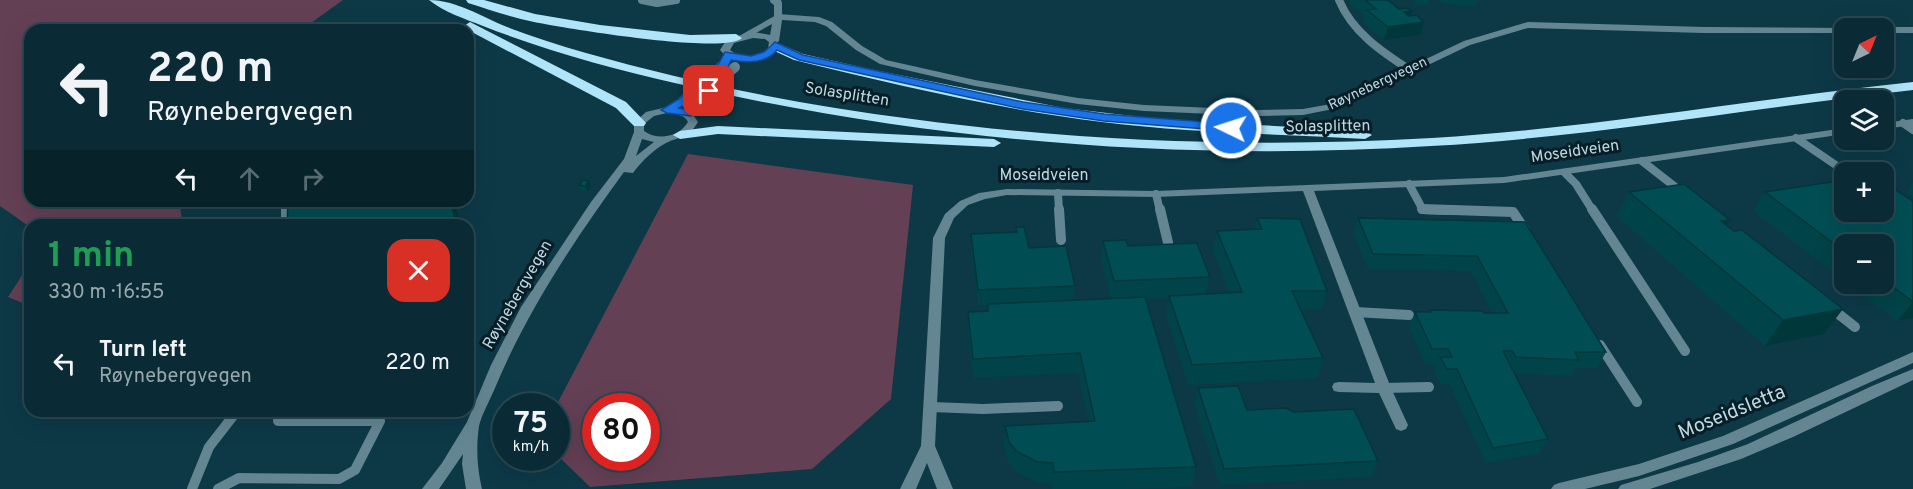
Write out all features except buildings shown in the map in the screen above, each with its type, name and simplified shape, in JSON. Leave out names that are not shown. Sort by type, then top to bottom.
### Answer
[{"type":"highway","points":[[425,0],[470,24]]},
{"type":"highway","name":"Solasplitten","points":[[435,0],[473,17],[582,55],[660,76],[784,103],[932,127],[1078,140],[1176,145],[1341,145],[1455,140],[1597,126],[1913,86]]},
{"type":"highway","name":"Solasplitten","points":[[459,0],[538,31],[621,57],[719,80],[878,109],[1021,125],[1102,131],[1282,136],[1365,135],[1508,125],[1913,76]]},
{"type":"highway","points":[[472,0],[520,16],[568,24],[714,41],[740,37]]},
{"type":"highway","points":[[474,26],[621,105],[639,127]]},
{"type":"highway","points":[[774,43],[786,53],[810,60],[965,94],[1068,113],[1250,129],[1365,135]]},
{"type":"highway","points":[[680,135],[718,130],[1101,147],[1176,145]]},
{"type":"street","points":[[726,59],[726,46],[778,17]]},
{"type":"street","points":[[687,113],[695,103],[735,68],[751,59],[768,54],[774,43],[778,17]]},
{"type":"street","name":"Røynebergvegen","points":[[778,17],[816,20],[829,24],[867,54],[896,66],[1018,92],[1144,108],[1235,113],[1314,111],[1344,103],[1467,43],[1528,26],[1834,30]]},
{"type":"street","points":[[1894,30],[1913,30]]},
{"type":"street","points":[[740,37],[761,35],[774,43]]},
{"type":"street","points":[[639,127],[650,114],[667,110],[683,101],[726,59],[751,59]]},
{"type":"street","points":[[667,110],[687,113],[693,122],[689,129],[680,135]]},
{"type":"street","name":"Røynebergvegen","points":[[639,127],[648,138],[665,139],[680,135]]},
{"type":"street","name":"Røynebergvegen","points":[[429,489],[447,467],[473,424],[498,365],[526,310],[584,221],[629,159],[639,127]]},
{"type":"street","name":"Moseidveien","points":[[928,446],[932,407],[939,238],[949,214],[963,203],[983,195],[1007,192],[1156,194],[1503,180],[1565,173],[1834,133]]},
{"type":"street","name":"Røynebergvegen","points":[[584,221],[603,203],[638,160],[665,139]]},
{"type":"street","points":[[1307,188],[1384,388],[1401,425]]},
{"type":"street","name":"Moseidsletta","points":[[1559,489],[1639,470],[1728,440],[1913,357]]},
{"type":"street","points":[[1626,489],[1651,483],[1769,441],[1913,374]]},
{"type":"street","points":[[1339,387],[1384,388]]},
{"type":"street","name":"Røynebergvegen","points":[[473,424],[469,464],[474,489]]},
{"type":"street","points":[[908,489],[928,446]]},
{"type":"street","points":[[928,446],[945,489]]},
{"type":"lane","points":[[642,0],[657,3],[676,0]]},
{"type":"lane","points":[[774,0],[778,3],[778,17]]},
{"type":"lane","points":[[1339,0],[1353,25],[1392,59],[1410,70]]},
{"type":"lane","points":[[1908,122],[1913,130]]},
{"type":"lane","points":[[1796,138],[1834,164]]},
{"type":"lane","points":[[1642,161],[1688,197]]},
{"type":"lane","points":[[1565,173],[1576,184],[1685,351]]},
{"type":"lane","points":[[1409,184],[1423,210],[1513,212],[1533,242]]},
{"type":"lane","points":[[1058,193],[1061,240]]},
{"type":"lane","points":[[1156,194],[1170,251]]},
{"type":"lane","points":[[1827,305],[1855,327]]},
{"type":"lane","points":[[1355,312],[1408,315]]},
{"type":"lane","points":[[1592,332],[1637,402]]},
{"type":"lane","points":[[1384,388],[1429,387]]},
{"type":"lane","points":[[932,407],[983,409],[1058,406]]},
{"type":"lane","points":[[192,489],[209,447],[232,417]]},
{"type":"lane","points":[[218,489],[239,478],[339,479],[355,470],[380,421],[278,422]]},
{"type":"shaded area","points":[[0,0],[343,0],[309,24],[24,24],[24,207],[180,207],[182,219],[24,219],[24,223],[0,206]]},
{"type":"shaded area","points":[[688,154],[913,185],[891,399],[812,469],[590,487],[570,468],[570,393],[563,393]]},
{"type":"shaded area","points":[[24,272],[24,304],[8,297]]},
{"type":"route","points":[[709,91],[687,113],[667,110],[683,101],[724,64],[728,54],[734,58],[751,59],[768,54],[775,46],[799,57],[1023,106],[1104,118],[1231,128]]}]
